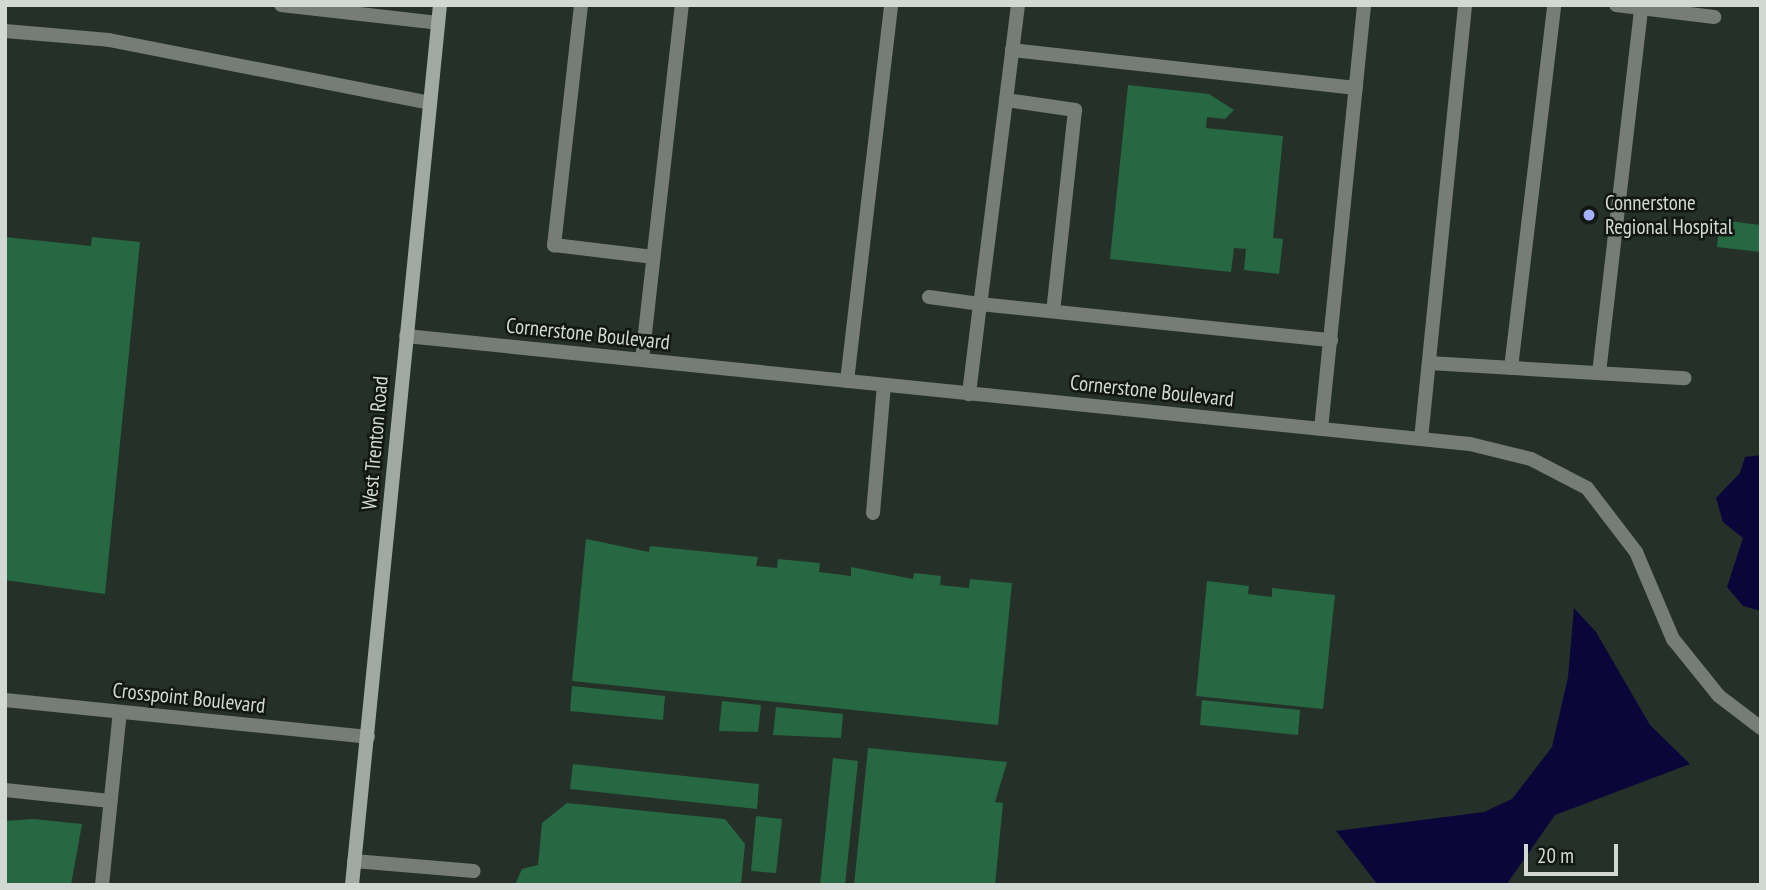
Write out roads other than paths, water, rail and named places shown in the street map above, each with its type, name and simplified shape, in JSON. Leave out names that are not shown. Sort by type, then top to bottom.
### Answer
[{"type":"main road","name":"West Trenton Road","points":[[352,885],[440,5]]},
{"type":"street","points":[[281,5],[438,23]]},
{"type":"street","points":[[581,5],[554,245],[653,257]]},
{"type":"street","points":[[642,360],[682,5]]},
{"type":"street","points":[[847,381],[891,5]]},
{"type":"street","points":[[969,394],[1018,5]]},
{"type":"street","points":[[1321,429],[1364,5]]},
{"type":"street","points":[[1421,439],[1465,5]]},
{"type":"street","points":[[1511,368],[1554,5]]},
{"type":"street","points":[[1616,5],[1714,17]]},
{"type":"street","points":[[1599,373],[1641,8]]},
{"type":"street","points":[[5,31],[110,40],[430,103]]},
{"type":"street","points":[[1012,50],[1356,88]]},
{"type":"street","points":[[1006,100],[1076,110],[1053,311]]},
{"type":"street","points":[[929,297],[1331,340]]},
{"type":"street","name":"Cornerstone Boulevard","points":[[405,336],[1421,439],[1531,459],[1587,488],[1636,552],[1673,639],[1719,696],[1761,727]]},
{"type":"street","points":[[1429,363],[1685,378]]},
{"type":"street","points":[[873,513],[884,385]]},
{"type":"street","name":"Crosspoint Boulevard","points":[[5,700],[368,737]]},
{"type":"street","points":[[102,885],[120,712]]},
{"type":"street","points":[[5,790],[110,801]]},
{"type":"street","points":[[354,861],[474,871]]},
{"type":"place","name":"Connerstone Regional Hospital","points":[[1589,215]]}]
